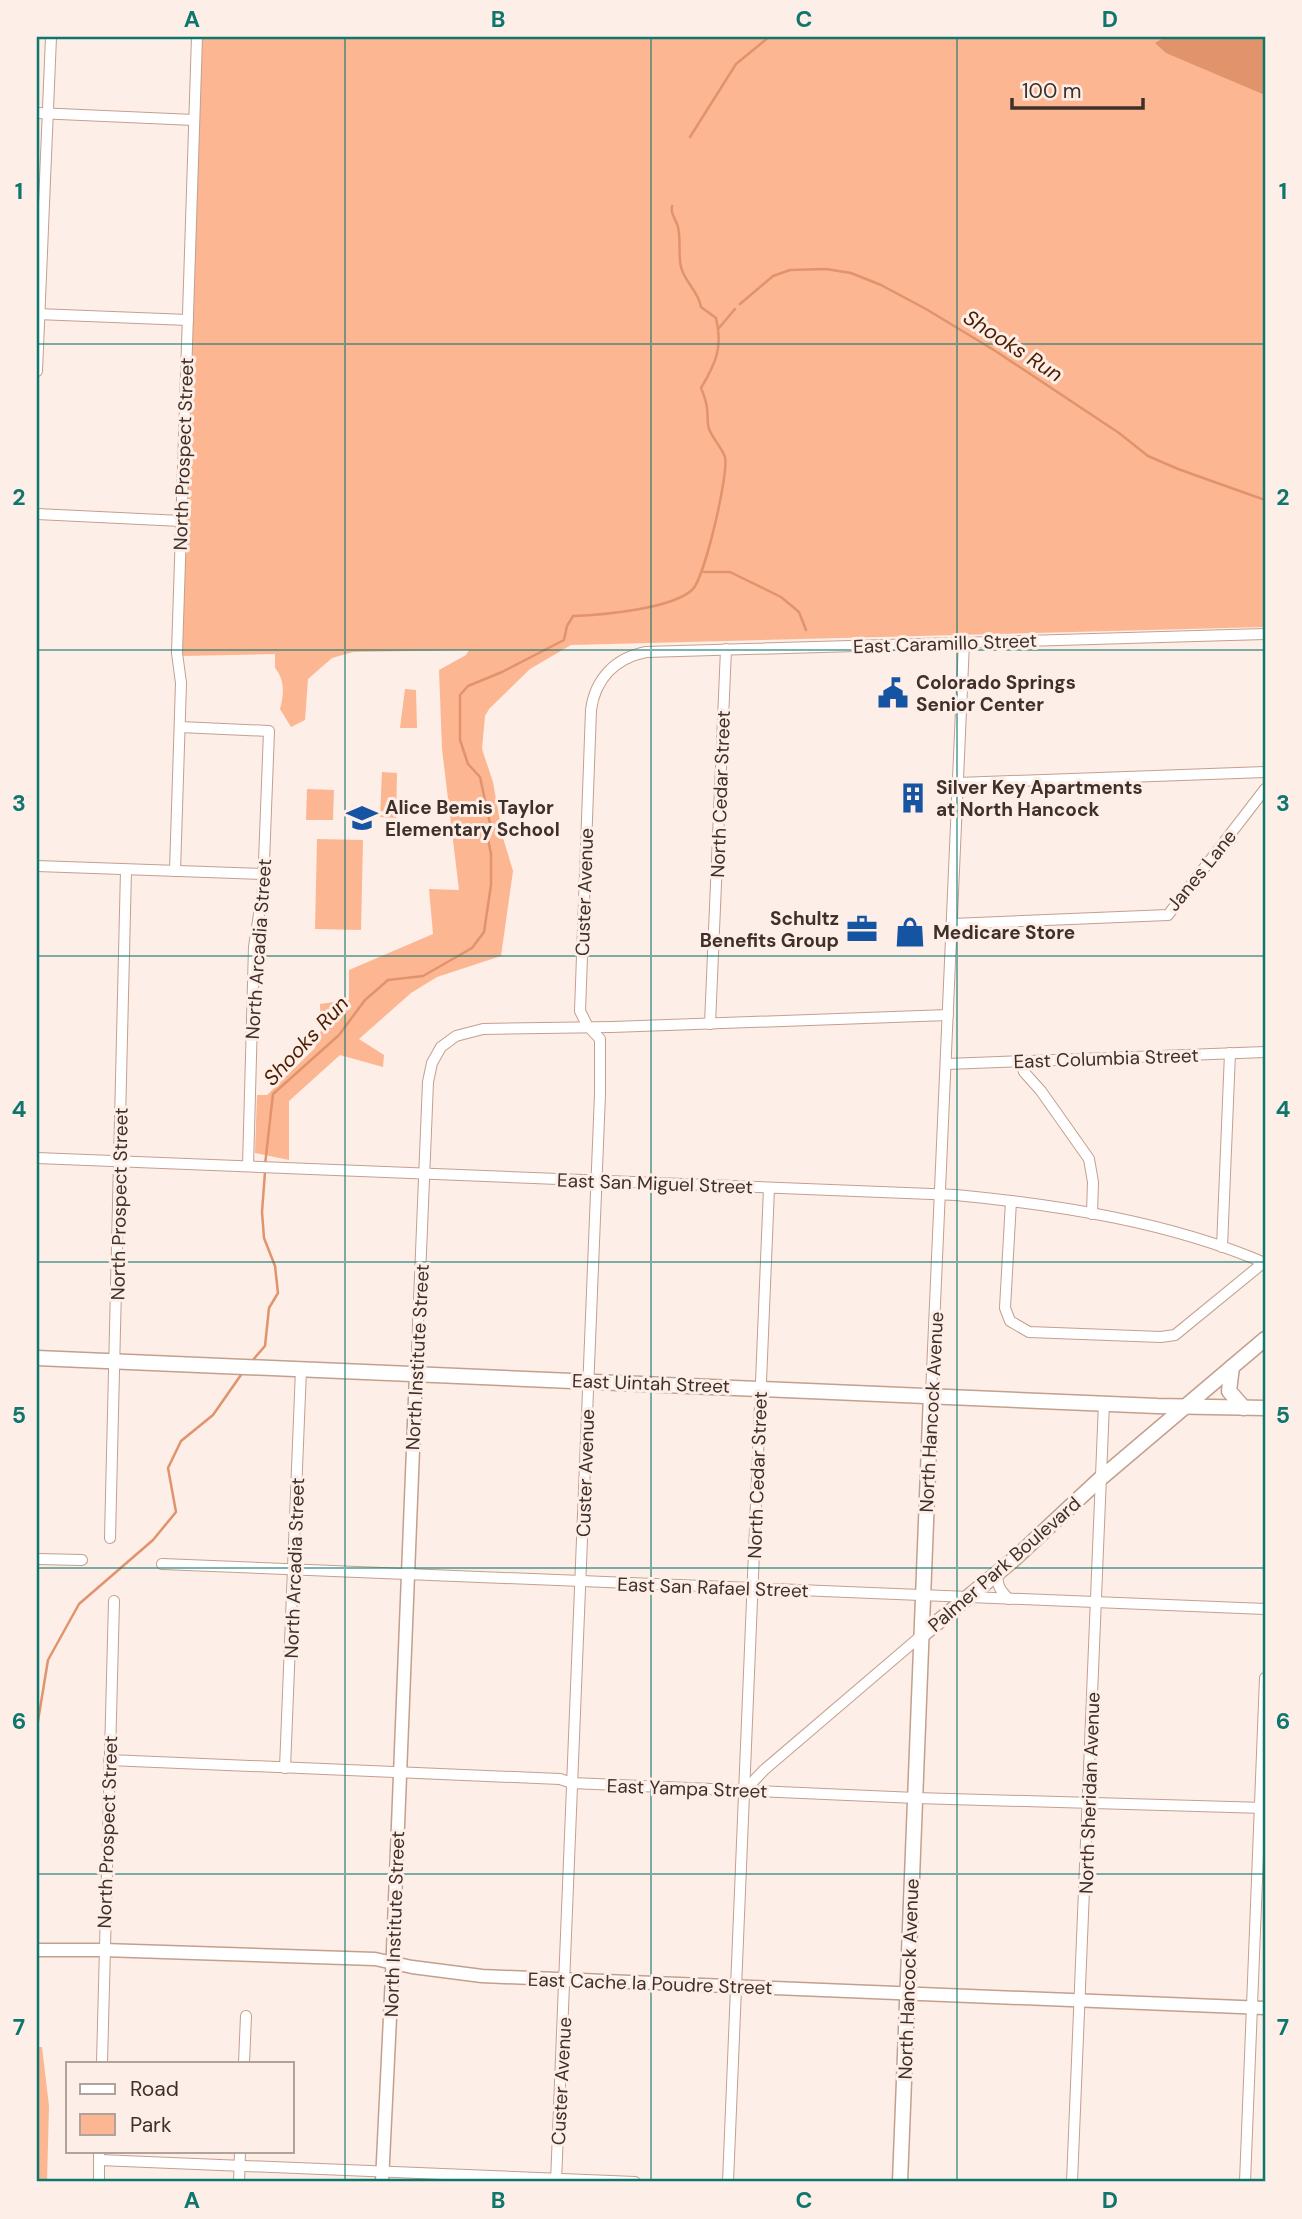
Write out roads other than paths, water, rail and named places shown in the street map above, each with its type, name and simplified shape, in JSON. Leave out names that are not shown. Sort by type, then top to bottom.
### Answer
[{"type":"main road","name":"Palmer Park Boulevard","points":[[922,1635],[998,1573],[1101,1478],[1265,1339]]},
{"type":"main road","name":"East Uintah Street","points":[[37,1358],[1265,1408]]},
{"type":"main road","points":[[1232,1367],[1229,1391],[1244,1408]]},
{"type":"main road","name":"North Hancock Avenue","points":[[900,2182],[932,1395]]},
{"type":"street","points":[[37,371],[42,114],[51,37]]},
{"type":"street","name":"North Prospect Street","points":[[175,871],[181,683],[177,653],[197,37]]},
{"type":"street","points":[[42,114],[194,120]]},
{"type":"street","points":[[38,314],[188,320]]},
{"type":"street","points":[[37,514],[181,521]]},
{"type":"street","name":"East Caramillo Street","points":[[626,658],[646,652],[1265,634]]},
{"type":"street","name":"North Hancock Avenue","points":[[932,1395],[964,642]]},
{"type":"street","name":"North Cedar Street","points":[[710,1024],[726,649]]},
{"type":"street","name":"Custer Avenue","points":[[556,2181],[597,1180],[600,1039],[587,1026],[580,1011],[591,710],[600,681],[626,658]]},
{"type":"street","name":"North Arcadia Street","points":[[180,727],[269,731],[263,874],[254,947],[254,1167]]},
{"type":"street","points":[[958,783],[1265,772]]},
{"type":"street","name":"Janes Lane","points":[[952,924],[1168,915],[1265,789]]},
{"type":"street","points":[[37,866],[263,874]]},
{"type":"street","name":"North Prospect Street","points":[[110,1538],[127,870]]},
{"type":"street","name":"North Institute Street","points":[[382,2177],[425,1173],[430,1073],[436,1054],[456,1035],[482,1028],[710,1024],[948,1014]]},
{"type":"street","name":"East Columbia Street","points":[[947,1064],[1265,1052]]},
{"type":"street","points":[[1222,1247],[1230,1053]]},
{"type":"street","points":[[1021,1061],[1024,1072],[1041,1091],[1089,1159],[1094,1182],[1092,1214]]},
{"type":"street","name":"East San Miguel Street","points":[[37,1158],[941,1194],[1011,1201],[1144,1225],[1222,1247],[1264,1263]]},
{"type":"street","name":"North Cedar Street","points":[[728,2182],[769,1188]]},
{"type":"street","points":[[1011,1201],[1006,1314],[1016,1325],[1029,1332],[1161,1337],[1175,1335],[1264,1263]]},
{"type":"street","name":"North Arcadia Street","points":[[285,1768],[295,1569],[294,1368]]},
{"type":"street","name":"North Sheridan Avenue","points":[[1072,2182],[1104,1403]]},
{"type":"street","points":[[37,1559],[82,1560]]},
{"type":"street","name":"East San Rafael Street","points":[[162,1564],[1265,1609]]},
{"type":"street","points":[[998,1573],[999,1587],[1009,1599]]},
{"type":"street","name":"North Prospect Street","points":[[102,2062],[114,1601]]},
{"type":"street","name":"Palmer Park Boulevard","points":[[745,1790],[764,1770],[922,1635]]},
{"type":"street","points":[[1245,2182],[1263,1808],[1265,1678]]},
{"type":"street","name":"East Yampa Street","points":[[109,1760],[560,1779],[572,1783],[916,1798],[1263,1808]]},
{"type":"street","name":"East Cache la Poudre Street","points":[[37,1950],[375,1959],[412,1968],[463,1975],[1265,2008]]},
{"type":"street","points":[[244,2062],[246,2016]]},
{"type":"street","points":[[239,2182],[240,2152]]},
{"type":"street","points":[[99,2182],[99,2155],[382,2177],[635,2182]]},
{"type":"waterway","name":"Shooks Run","points":[[690,137],[736,64],[769,37]]},
{"type":"waterway","name":"Shooks Run","points":[[265,1165],[273,1094],[339,1035],[365,1000],[388,980],[423,976],[472,948],[484,932],[491,885],[488,839],[491,828],[480,777],[468,764],[460,740],[460,695],[468,686],[564,640],[567,626],[573,616],[618,612],[669,602],[692,590],[697,582],[714,526],[725,467],[724,454],[709,429],[707,405],[701,388],[714,363],[719,338],[716,318],[701,307],[683,273],[679,232],[672,206]]},
{"type":"waterway","name":"Shooks Run","points":[[740,304],[773,276],[790,270],[826,269],[851,273],[881,285],[926,309],[997,352],[1119,433],[1148,456],[1265,500]]},
{"type":"waterway","name":"Shooks Run","points":[[719,328],[735,309]]},
{"type":"waterway","name":"Shooks Run","points":[[704,572],[730,572],[781,597],[799,612],[806,630]]},
{"type":"waterway","name":"Shooks Run","points":[[252,1361],[265,1346],[269,1308],[278,1293],[275,1266],[264,1238],[262,1212],[265,1172]]},
{"type":"waterway","name":"Shooks Run","points":[[37,1727],[48,1660],[79,1604],[153,1540],[176,1512],[168,1468],[181,1441],[213,1415],[243,1372]]},
{"type":"place","name":"Colorado Springs Senior Center","points":[[893,693]]},
{"type":"place","name":"Silver Key Apartments at North Hancock","points":[[913,798]]},
{"type":"place","name":"Alice Bemis Taylor Elementary School","points":[[362,818]]},
{"type":"place","name":"Schultz Benefits Group","points":[[862,929]]},
{"type":"place","name":"Medicare Store","points":[[910,932]]}]
